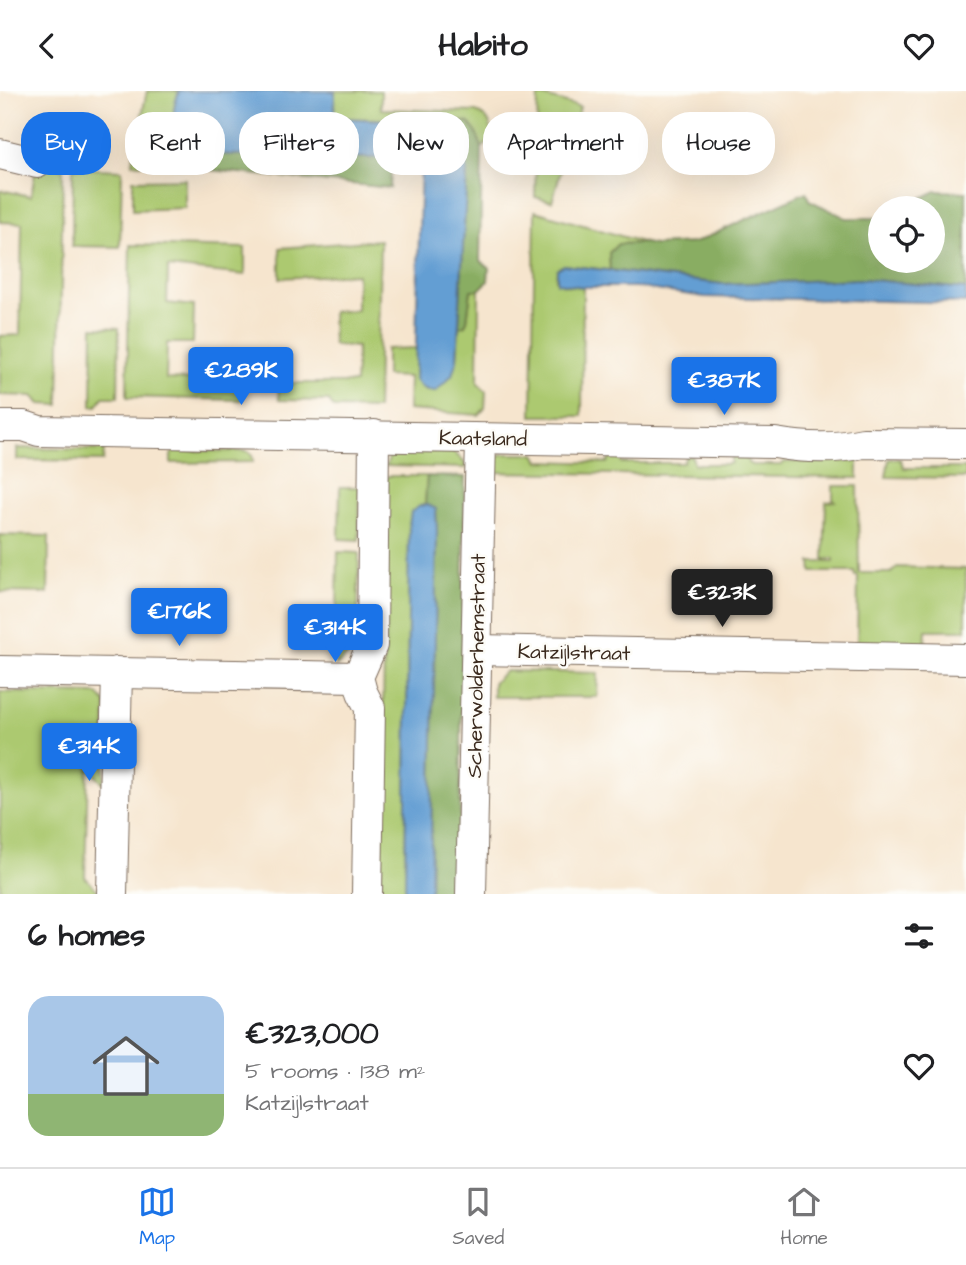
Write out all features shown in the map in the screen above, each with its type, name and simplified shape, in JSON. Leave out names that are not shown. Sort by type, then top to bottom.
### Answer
[{"type":"street","points":[[0,155],[21,160]]},
{"type":"street","name":"Kaatsland","points":[[0,426],[24,426],[48,431],[374,435],[775,443],[800,446],[851,446],[863,443],[966,444]]},
{"type":"street","points":[[367,894],[370,708],[358,677],[372,645],[374,435]]},
{"type":"street","name":"Scherwolderhemstraat","points":[[471,894],[481,439]]},
{"type":"street","name":"Katzijlstraat","points":[[477,650],[966,659]]},
{"type":"street","points":[[0,671],[358,677]]},
{"type":"street","points":[[112,894],[117,672]]},
{"type":"green space","points":[[147,91],[179,91],[175,112],[143,112]]},
{"type":"green space","points":[[335,91],[381,91],[381,109],[476,112],[483,116],[483,147],[469,125],[469,112],[373,112],[373,119],[359,119],[359,112],[334,112]]},
{"type":"green space","points":[[538,95],[580,107],[579,112],[538,112]]},
{"type":"green space","points":[[469,123],[482,148],[480,260],[489,268],[488,281],[479,290],[471,290],[467,321],[459,327],[467,175],[469,175]]},
{"type":"green space","points":[[225,154],[239,155],[239,173],[225,172]]},
{"type":"green space","points":[[359,157],[373,158],[373,175],[391,175],[390,188],[259,175],[359,175]]},
{"type":"green space","points":[[111,170],[122,170],[120,247],[72,246],[73,175],[111,175]]},
{"type":"green space","points":[[35,175],[63,175],[59,405],[40,404],[33,396],[0,395],[0,336],[20,335],[22,223],[0,222],[0,190],[31,196]]},
{"type":"green space","points":[[536,175],[560,175],[552,201],[535,197]]},
{"type":"green space","points":[[185,179],[185,208],[133,210],[133,180]]},
{"type":"green space","points":[[936,191],[966,192],[966,289],[863,279],[722,284],[610,270],[609,253],[618,244],[694,243],[806,192],[809,200],[846,218],[868,218],[868,273],[945,273],[945,196],[925,196]]},
{"type":"green space","points":[[535,211],[645,243],[618,244],[609,253],[610,270],[564,265],[557,269],[556,280],[564,285],[583,287],[582,416],[532,416]]},
{"type":"green space","points":[[380,240],[377,409],[334,408],[329,401],[279,400],[278,383],[355,383],[357,347],[333,345],[332,312],[357,310],[357,274],[280,278],[280,248]]},
{"type":"green space","points":[[130,245],[245,248],[245,275],[168,267],[167,303],[194,306],[193,343],[167,343],[166,379],[242,382],[242,400],[127,397]]},
{"type":"green space","points":[[471,290],[479,290],[478,383],[486,391],[485,408],[479,415],[408,410],[409,377],[386,376],[386,349],[416,348],[416,378],[428,391],[457,360],[459,327],[467,321]]},
{"type":"green space","points":[[93,327],[119,328],[118,397],[103,397],[97,406],[92,406]]},
{"type":"green space","points":[[17,448],[104,450],[103,461],[17,460]]},
{"type":"green space","points":[[400,450],[453,451],[466,468],[386,466],[390,456]]},
{"type":"green space","points":[[174,451],[247,451],[252,455],[253,462],[171,463]]},
{"type":"green space","points":[[503,454],[535,454],[539,461],[607,463],[612,455],[618,455],[622,463],[683,463],[686,456],[692,456],[694,464],[728,464],[731,463],[731,457],[747,457],[748,463],[752,465],[856,461],[858,478],[489,472],[495,457]]},
{"type":"green space","points":[[889,459],[900,459],[904,468],[966,468],[966,478],[886,477]]},
{"type":"green space","points":[[387,476],[427,476],[425,505],[420,506],[409,525],[405,894],[380,894]]},
{"type":"green space","points":[[427,476],[465,477],[459,894],[430,894],[437,531],[436,509],[425,505]]},
{"type":"green space","points":[[833,486],[858,486],[859,573],[891,573],[897,567],[966,569],[966,630],[926,630],[925,649],[857,648],[858,576],[855,576],[854,572],[812,572],[811,562],[834,562],[834,559],[824,559],[826,502],[835,501]]},
{"type":"green space","points":[[340,487],[360,487],[359,540],[339,539]]},
{"type":"green space","points":[[0,535],[49,536],[48,593],[0,592]]},
{"type":"green space","points":[[338,552],[359,553],[357,647],[336,666]]},
{"type":"green space","points":[[506,671],[598,673],[597,697],[493,697],[493,683]]},
{"type":"green space","points":[[0,692],[98,694],[106,703],[104,784],[88,768],[85,877],[101,894],[0,894]]},
{"type":"water","points":[[179,91],[335,91],[334,112],[239,112],[239,155],[225,155],[225,112],[174,112]]},
{"type":"water","points":[[359,119],[373,119],[373,158],[359,158]]},
{"type":"water","points":[[421,175],[467,175],[457,360],[452,375],[436,391],[424,388],[415,379]]},
{"type":"water","points":[[564,265],[722,284],[863,279],[966,289],[966,303],[705,297],[634,287],[583,287],[557,283],[557,269]]},
{"type":"water","points":[[428,505],[436,509],[437,531],[430,894],[405,894],[409,525],[411,512],[420,506]]}]
